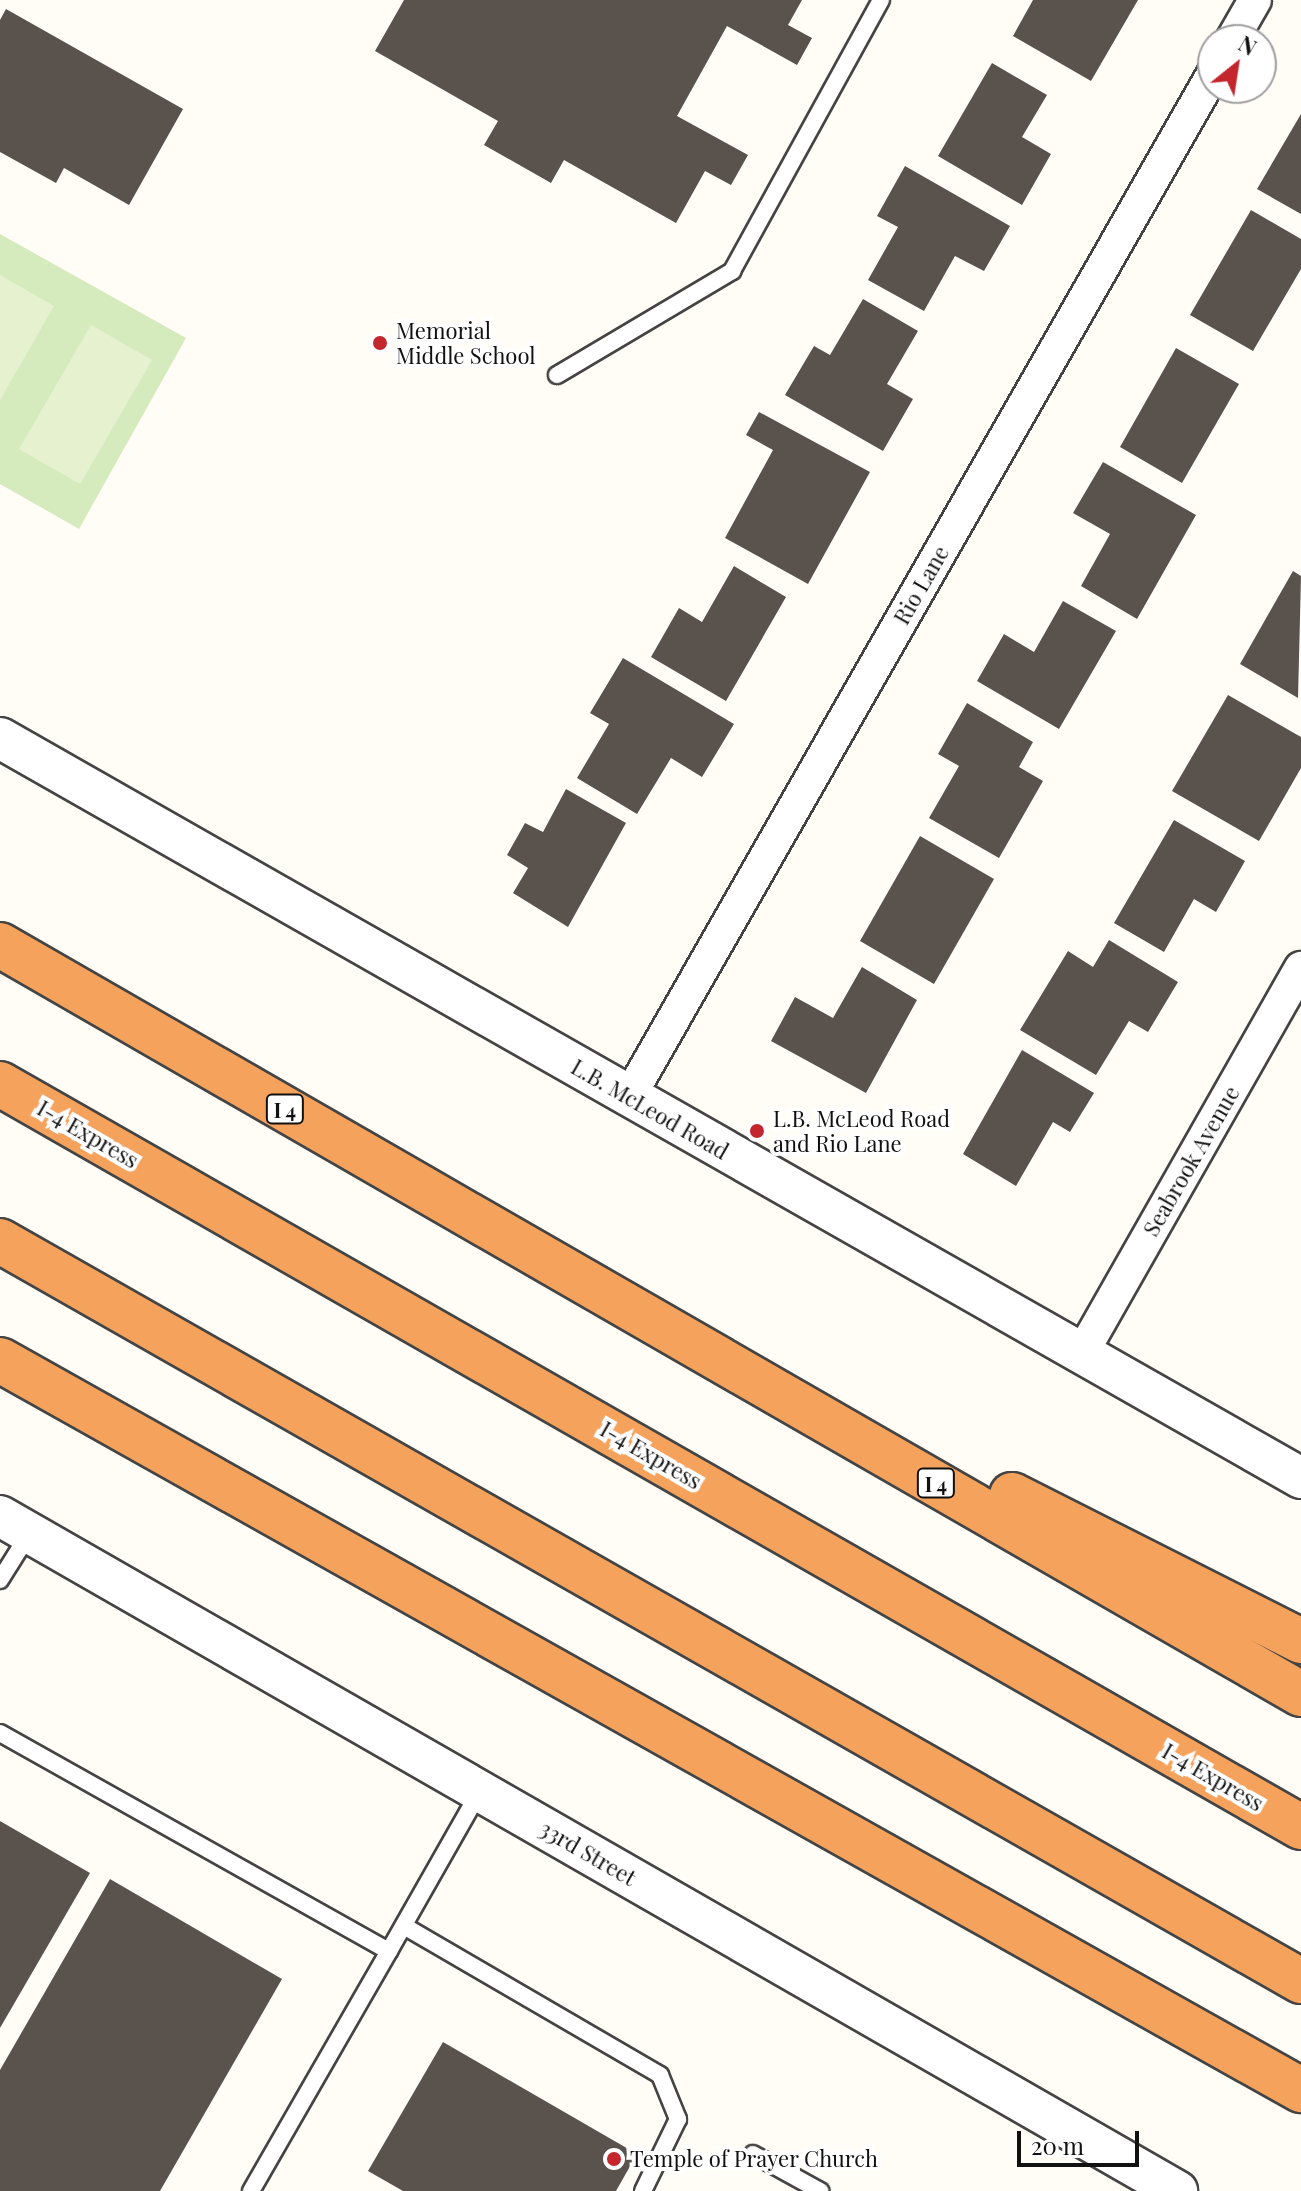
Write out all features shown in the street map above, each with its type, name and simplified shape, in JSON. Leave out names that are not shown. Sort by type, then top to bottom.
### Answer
[{"type":"highway","name":"I 4","points":[[0,945],[1301,1694]]},
{"type":"highway","name":"I-4 Express","points":[[0,1084],[1301,1827]]},
{"type":"highway","points":[[0,1241],[1301,1981]]},
{"type":"highway","points":[[571,1272],[1301,1641]]},
{"type":"highway","points":[[0,1360],[1301,2090]]},
{"type":"street","points":[[1241,24],[1255,0]]},
{"type":"street","name":"Rio Lane","points":[[629,1097],[1197,102]]},
{"type":"street","name":"L.B. McLeod Road","points":[[0,738],[1301,1478]]},
{"type":"street","name":"Seabrook Avenue","points":[[1082,1353],[1301,968]]},
{"type":"street","name":"33rd Street","points":[[15,1524],[1177,2191]]},
{"type":"lane","points":[[557,375],[732,271],[881,0]]},
{"type":"lane","points":[[0,1580],[15,1524]]},
{"type":"lane","points":[[0,1733],[389,1951]]},
{"type":"lane","points":[[251,2191],[480,1791]]},
{"type":"lane","points":[[404,1926],[660,2075],[678,2119],[665,2154],[643,2191]]},
{"type":"lane","points":[[753,2154],[820,2191]]},
{"type":"green space","points":[[0,234],[186,338],[79,529],[0,484]]},
{"type":"green space","points":[[0,275],[54,306],[0,400]]},
{"type":"green space","points":[[91,325],[152,360],[80,484],[19,449]]},
{"type":"building","points":[[404,0],[802,0],[788,25],[812,38],[797,65],[727,26],[677,116],[748,155],[731,185],[705,171],[676,223],[564,160],[551,183],[484,145],[498,121],[375,51]]},
{"type":"building","points":[[1033,0],[1138,0],[1091,81],[1013,36]]},
{"type":"building","points":[[6,9],[183,109],[129,205],[64,168],[56,183],[0,152],[0,20]]},
{"type":"building","points":[[992,63],[1047,95],[1022,137],[1051,154],[1022,205],[938,156]]},
{"type":"building","points":[[1301,114],[1301,214],[1257,189]]},
{"type":"building","points":[[905,166],[1010,226],[984,271],[955,256],[924,311],[868,280],[898,227],[877,216]]},
{"type":"building","points":[[1251,210],[1301,239],[1301,269],[1253,351],[1190,315]]},
{"type":"building","points":[[863,299],[918,331],[887,384],[913,399],[883,451],[785,395],[814,346],[830,355]]},
{"type":"building","points":[[1176,348],[1239,384],[1182,483],[1120,447]]},
{"type":"building","points":[[759,412],[870,472],[808,584],[725,538],[773,450],[746,435]]},
{"type":"building","points":[[1103,462],[1196,515],[1137,619],[1081,586],[1110,534],[1073,513]]},
{"type":"building","points":[[734,566],[786,597],[726,701],[651,657],[679,608],[702,622]]},
{"type":"building","points":[[1293,571],[1301,576],[1298,698],[1240,664]]},
{"type":"building","points":[[1063,601],[1116,631],[1059,729],[977,681],[1004,634],[1034,652]]},
{"type":"building","points":[[623,658],[734,724],[702,777],[671,758],[637,814],[577,778],[609,724],[590,713]]},
{"type":"building","points":[[1228,695],[1301,737],[1301,768],[1259,841],[1172,791]]},
{"type":"building","points":[[967,703],[1033,742],[1019,767],[1043,781],[999,858],[929,818],[959,766],[938,754]]},
{"type":"building","points":[[566,789],[626,823],[568,927],[513,893],[528,868],[507,855],[525,823],[543,832]]},
{"type":"building","points":[[1174,820],[1245,861],[1216,912],[1194,899],[1164,952],[1114,923]]},
{"type":"building","points":[[920,836],[994,879],[934,984],[860,941]]},
{"type":"building","points":[[1109,940],[1178,982],[1148,1032],[1129,1021],[1096,1075],[1020,1030],[1068,951],[1093,967]]},
{"type":"building","points":[[862,967],[917,1000],[866,1093],[771,1041],[795,997],[833,1018]]},
{"type":"building","points":[[1022,1050],[1094,1093],[1070,1132],[1053,1122],[1016,1186],[963,1154]]},
{"type":"building","points":[[0,1821],[90,1873],[0,2028]]},
{"type":"building","points":[[110,1879],[282,1979],[160,2191],[0,2191],[0,2070]]},
{"type":"building","points":[[443,2042],[637,2154],[616,2191],[403,2191],[368,2171]]},
{"type":"place","name":"Memorial Middle School","points":[[380,343]]},
{"type":"place","name":"L.B. McLeod Road and Rio Lane","points":[[757,1131]]},
{"type":"place","name":"Temple of Prayer Church","points":[[614,2159]]}]
